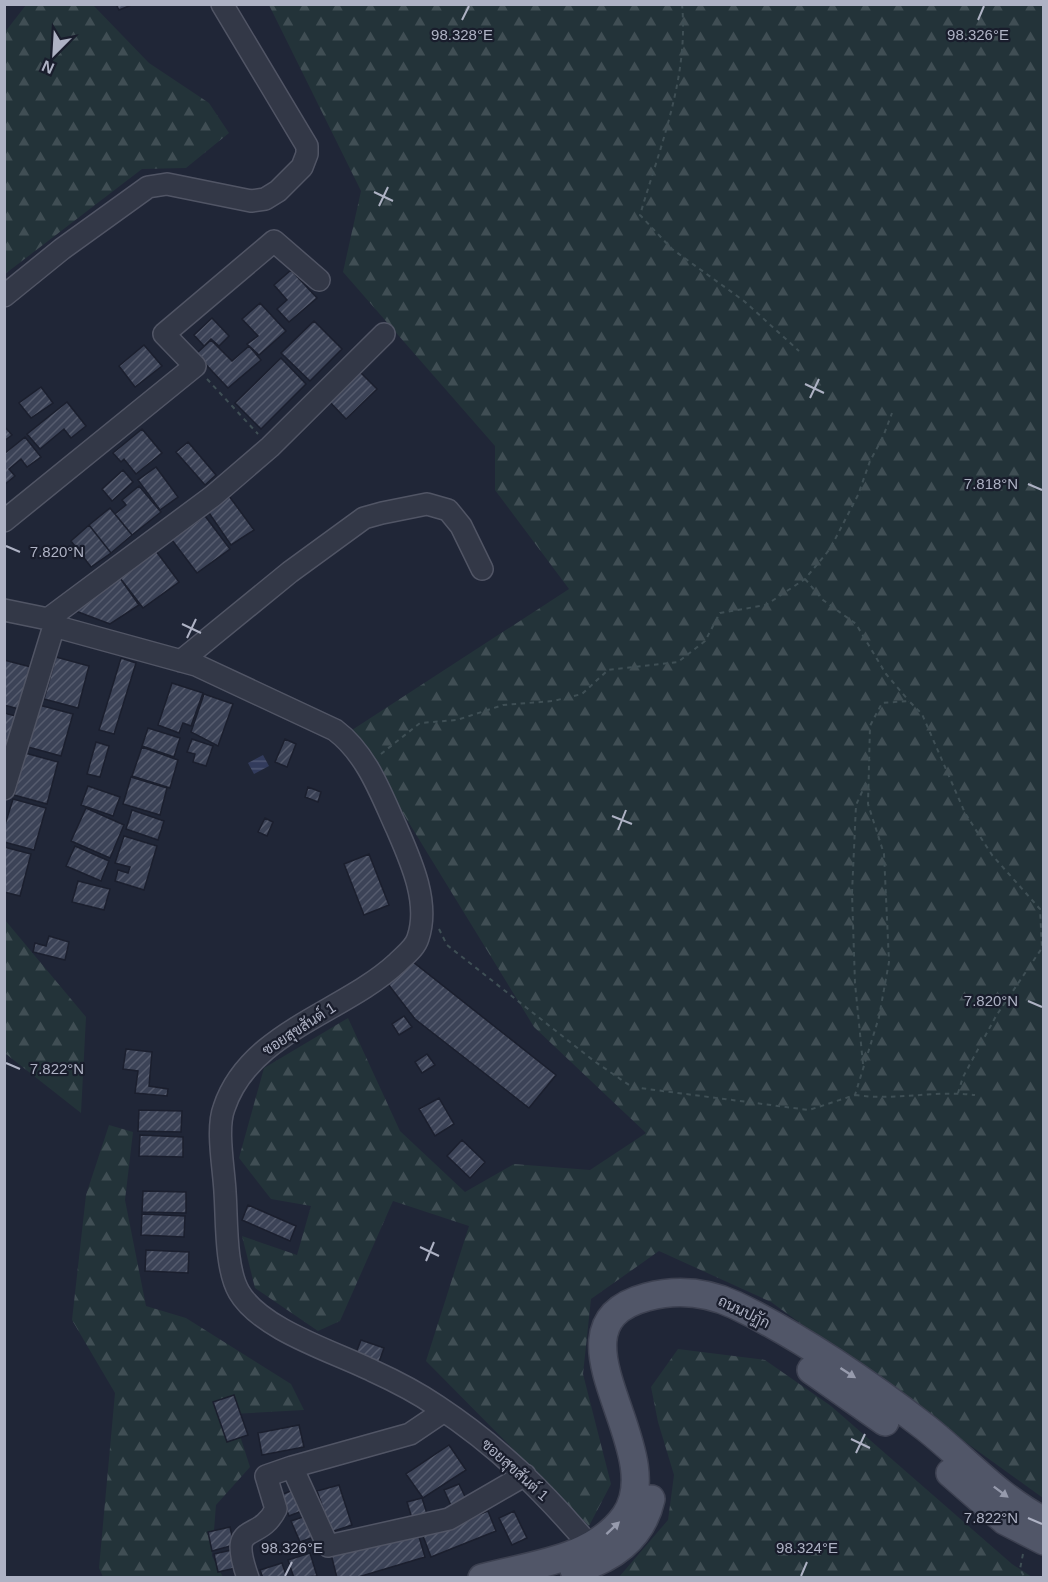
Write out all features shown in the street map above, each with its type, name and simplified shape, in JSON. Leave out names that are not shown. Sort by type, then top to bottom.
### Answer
[{"type":"main road","name":"ถนนปฏัก","points":[[482,1578],[576,1553],[590,1546],[625,1517],[632,1502],[635,1483],[634,1456],[603,1364],[602,1339],[614,1314],[628,1304],[657,1294],[693,1292],[713,1296],[781,1331],[855,1378],[925,1427],[988,1482],[1038,1532]]},
{"type":"main road","name":"ถนนปฏัก","points":[[548,1578],[591,1565],[614,1555],[631,1540],[649,1509],[652,1480],[643,1431],[620,1376],[621,1337],[629,1323],[642,1315],[661,1310],[706,1313],[764,1339],[912,1440],[1005,1521],[1038,1532]]},
{"type":"street","points":[[4,296],[62,249],[148,188],[166,184],[259,200],[278,191],[302,167],[307,154],[307,146],[222,4]]},
{"type":"street","points":[[4,521],[195,366],[164,333],[274,241],[319,280]]},
{"type":"street","points":[[4,789],[51,623],[213,496],[270,447],[384,334]]},
{"type":"street","points":[[181,661],[290,572],[364,518],[427,504],[448,510],[461,525],[482,570]]},
{"type":"street","name":"ซอยสุขสันต์ 1","points":[[4,610],[181,661],[325,724],[346,738],[366,763],[412,863],[422,909],[421,926],[415,946],[382,977],[259,1054],[236,1079],[222,1111],[230,1263],[239,1292],[262,1316],[294,1336],[374,1371],[444,1411],[525,1475],[590,1546]]},
{"type":"street","points":[[248,1578],[239,1553],[243,1539],[249,1532],[269,1523],[276,1509],[266,1476],[410,1434],[444,1411]]},
{"type":"street","points":[[292,1467],[328,1546],[449,1519],[525,1475]]},
{"type":"path","points":[[682,4],[682,63],[670,116],[640,215],[672,249],[744,302],[799,351]]},
{"type":"path","points":[[195,366],[270,447]]},
{"type":"path","points":[[366,763],[420,723],[458,720],[503,705],[553,701],[582,694],[608,670],[678,662],[705,641],[720,613],[766,605],[805,579],[830,549],[858,495],[870,461],[892,413]]},
{"type":"path","points":[[805,579],[823,600],[856,624],[886,674],[922,714],[965,813],[992,855],[1042,907],[1042,948],[996,1016],[963,1077],[958,1093]]},
{"type":"path","points":[[855,1095],[879,1017],[889,962],[884,854],[868,804],[870,726],[882,703],[909,701]]},
{"type":"path","points":[[864,1067],[855,983],[853,837],[856,805],[868,779]]},
{"type":"path","points":[[422,909],[435,922],[447,945],[594,1061],[632,1088],[809,1110],[855,1095],[877,1099],[958,1093],[975,1095]]},
{"type":"path","points":[[1025,1578],[1020,1569],[1038,1532]]},
{"type":"green space","points":[[26,5],[93,5],[149,63],[209,103],[229,133],[186,168],[142,169],[5,274],[5,32]]},
{"type":"green space","points":[[269,5],[1043,5],[1043,1498],[771,1302],[659,1251],[591,1299],[583,1374],[611,1484],[589,1526],[426,1361],[469,1226],[393,1201],[340,1321],[318,1331],[255,1288],[242,1236],[297,1255],[311,1206],[271,1199],[239,1158],[264,1068],[348,1018],[400,1131],[465,1192],[514,1164],[590,1170],[646,1133],[534,1027],[352,730],[569,589],[495,490],[495,446],[343,272],[361,191]]},
{"type":"green space","points":[[5,920],[86,1017],[81,1113],[6,1054]]},
{"type":"green space","points":[[109,1125],[133,1132],[125,1200],[146,1306],[186,1318],[291,1384],[304,1410],[233,1414],[250,1467],[216,1505],[212,1556],[223,1577],[103,1577],[99,1568],[115,1393],[72,1320],[86,1195]]},
{"type":"green space","points":[[678,1349],[765,1360],[831,1406],[1012,1564],[1032,1577],[619,1577],[668,1520],[674,1475],[658,1422],[651,1387]]},
{"type":"water","points":[[263,755],[269,766],[254,774],[248,763]]},
{"type":"building","points":[[116,4],[134,4],[119,10]]},
{"type":"building","points":[[291,270],[317,298],[289,322],[277,309],[287,300],[274,285]]},
{"type":"building","points":[[260,303],[286,331],[259,355],[247,344],[258,336],[242,319]]},
{"type":"building","points":[[212,318],[229,336],[219,346],[211,339],[204,346],[194,335]]},
{"type":"building","points":[[314,321],[342,349],[310,381],[281,353]]},
{"type":"building","points":[[211,340],[232,361],[249,346],[261,360],[228,388],[196,354]]},
{"type":"building","points":[[144,345],[162,366],[135,387],[119,366]]},
{"type":"building","points":[[281,358],[306,384],[261,429],[235,403]]},
{"type":"building","points":[[355,367],[377,389],[346,419],[328,400]]},
{"type":"building","points":[[41,387],[53,403],[31,418],[19,403]]},
{"type":"building","points":[[67,402],[86,426],[71,438],[64,429],[40,449],[27,434]]},
{"type":"building","points":[[4,426],[12,435],[4,441]]},
{"type":"building","points":[[142,429],[162,453],[136,474],[124,459],[121,462],[113,453]]},
{"type":"building","points":[[25,437],[41,457],[27,467],[21,459],[9,469],[15,476],[4,485],[4,454]]},
{"type":"building","points":[[188,442],[216,475],[205,485],[176,452]]},
{"type":"building","points":[[156,467],[178,497],[160,510],[138,480]]},
{"type":"building","points":[[123,470],[133,482],[112,501],[102,489]]},
{"type":"building","points":[[139,486],[161,512],[132,535],[115,514],[126,505],[122,500]]},
{"type":"building","points":[[229,496],[254,530],[231,545],[207,510]]},
{"type":"building","points":[[110,508],[132,535],[111,553],[89,525]]},
{"type":"building","points":[[205,516],[230,549],[197,573],[172,540]]},
{"type":"building","points":[[89,525],[111,553],[91,567],[71,541]]},
{"type":"building","points":[[156,551],[179,582],[143,608],[120,578]]},
{"type":"building","points":[[120,578],[139,605],[110,624],[73,610]]},
{"type":"building","points":[[56,657],[89,666],[78,708],[44,699]]},
{"type":"building","points":[[121,658],[136,663],[114,734],[99,730]]},
{"type":"building","points":[[4,660],[31,667],[19,709],[4,705]]},
{"type":"building","points":[[172,683],[203,693],[191,726],[183,723],[179,733],[158,725]]},
{"type":"building","points":[[204,694],[233,704],[218,746],[191,732]]},
{"type":"building","points":[[39,705],[73,714],[61,756],[28,747]]},
{"type":"building","points":[[4,713],[16,716],[4,758]]},
{"type":"building","points":[[148,728],[180,738],[174,757],[142,746]]},
{"type":"building","points":[[192,739],[213,746],[206,766],[193,762],[195,754],[187,752]]},
{"type":"building","points":[[285,739],[296,744],[287,767],[275,762]]},
{"type":"building","points":[[96,742],[109,746],[100,777],[87,774]]},
{"type":"building","points":[[142,747],[178,760],[170,788],[132,776]]},
{"type":"building","points":[[25,753],[58,762],[47,804],[14,795]]},
{"type":"building","points":[[131,777],[167,788],[160,815],[123,804]]},
{"type":"building","points":[[88,786],[120,797],[113,816],[81,805]]},
{"type":"building","points":[[308,787],[321,792],[318,802],[305,797]]},
{"type":"building","points":[[13,799],[46,808],[34,850],[4,842],[4,828]]},
{"type":"building","points":[[86,808],[124,825],[110,858],[71,841]]},
{"type":"building","points":[[132,810],[164,821],[158,840],[126,829]]},
{"type":"building","points":[[265,818],[273,822],[267,836],[258,832]]},
{"type":"building","points":[[124,836],[157,846],[144,890],[115,881],[118,870],[128,873],[130,867],[115,863]]},
{"type":"building","points":[[75,846],[109,861],[101,881],[66,866]]},
{"type":"building","points":[[4,847],[31,854],[20,896],[4,892]]},
{"type":"building","points":[[369,854],[389,905],[364,915],[344,864]]},
{"type":"building","points":[[78,881],[110,889],[104,910],[72,902]]},
{"type":"building","points":[[49,936],[69,942],[65,960],[33,952],[35,943],[46,946]]},
{"type":"building","points":[[405,961],[413,962],[556,1075],[529,1108],[415,1019],[388,984]]},
{"type":"building","points":[[404,1016],[412,1027],[399,1035],[392,1024]]},
{"type":"building","points":[[126,1049],[152,1052],[149,1086],[168,1089],[167,1096],[135,1093],[138,1071],[123,1069]]},
{"type":"building","points":[[427,1054],[435,1065],[422,1073],[415,1062]]},
{"type":"building","points":[[439,1098],[454,1124],[435,1136],[419,1109]]},
{"type":"building","points":[[139,1110],[182,1111],[181,1132],[138,1131]]},
{"type":"building","points":[[140,1135],[183,1137],[183,1157],[139,1156]]},
{"type":"building","points":[[462,1140],[485,1162],[470,1178],[447,1156]]},
{"type":"building","points":[[143,1191],[186,1192],[186,1213],[142,1212]]},
{"type":"building","points":[[248,1205],[296,1226],[290,1241],[242,1220]]},
{"type":"building","points":[[142,1214],[185,1216],[184,1237],[141,1235]]},
{"type":"building","points":[[146,1250],[189,1252],[188,1273],[145,1271]]},
{"type":"building","points":[[361,1340],[384,1348],[379,1362],[356,1353]]},
{"type":"building","points":[[234,1395],[248,1435],[227,1442],[213,1402]]},
{"type":"building","points":[[299,1425],[304,1447],[262,1455],[258,1433]]},
{"type":"building","points":[[449,1445],[466,1470],[423,1498],[406,1474]]},
{"type":"building","points":[[459,1484],[469,1505],[454,1512],[444,1490]]},
{"type":"building","points":[[339,1485],[352,1525],[331,1532],[317,1491]]},
{"type":"building","points":[[298,1488],[307,1509],[289,1516],[281,1495]]},
{"type":"building","points":[[422,1498],[429,1520],[414,1525],[407,1502]]},
{"type":"building","points":[[488,1511],[496,1531],[431,1557],[423,1536]]},
{"type":"building","points":[[514,1511],[527,1538],[512,1545],[499,1518]]},
{"type":"building","points":[[309,1515],[317,1536],[300,1542],[291,1521]]},
{"type":"building","points":[[230,1527],[234,1545],[212,1551],[208,1532]]},
{"type":"building","points":[[417,1530],[425,1557],[355,1578],[337,1578],[331,1554]]},
{"type":"building","points":[[236,1549],[240,1567],[218,1572],[214,1554]]},
{"type":"building","points":[[310,1553],[317,1576],[294,1578],[288,1560]]},
{"type":"building","points":[[282,1563],[287,1578],[263,1578],[260,1570]]}]
